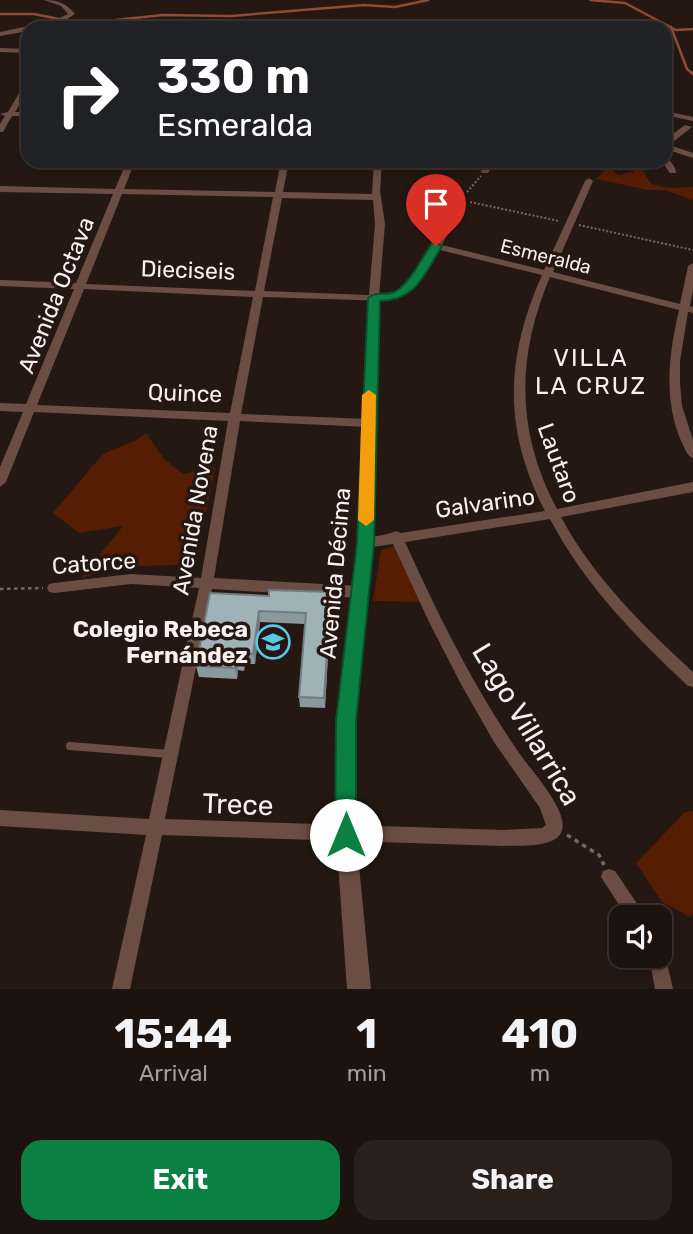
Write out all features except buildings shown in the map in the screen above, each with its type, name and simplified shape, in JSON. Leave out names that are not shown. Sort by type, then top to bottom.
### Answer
[{"type":"street","points":[[47,0],[63,5],[72,14],[59,21]]},
{"type":"street","points":[[0,34],[21,30]]},
{"type":"street","points":[[0,50],[21,51]]},
{"type":"street","points":[[0,130],[21,96]]},
{"type":"street","points":[[0,114],[21,114]]},
{"type":"street","points":[[672,114],[693,119]]},
{"type":"street","points":[[672,140],[688,127]]},
{"type":"street","points":[[672,148],[693,156]]},
{"type":"street","name":"Avenida Octava","points":[[0,482],[128,168]]},
{"type":"street","name":"Avenida Novena","points":[[121,989],[153,827],[207,583],[235,416],[284,168]]},
{"type":"street","name":"Avenida Décima","points":[[359,989],[346,835],[346,721],[365,543],[368,423],[380,224],[377,168]]},
{"type":"street","name":"Lautaro","points":[[589,181],[548,274],[527,330],[518,383],[526,444],[554,514],[601,587],[645,636],[693,681]]},
{"type":"street","points":[[0,189],[377,197]]},
{"type":"street","points":[[374,298],[396,297],[406,291],[436,246],[460,200]]},
{"type":"street","name":"Esmeralda","points":[[436,246],[689,309]]},
{"type":"street","points":[[693,266],[689,309],[674,360],[672,382],[675,404],[693,454]]},
{"type":"street","name":"Dieciseis","points":[[0,283],[374,298]]},
{"type":"street","name":"Quince","points":[[0,407],[368,423]]},
{"type":"street","name":"Galvarino","points":[[365,543],[554,514],[693,487]]},
{"type":"street","name":"Lago Villarrica","points":[[397,537],[426,604],[458,666],[503,743],[550,809],[555,828]]},
{"type":"street","name":"Catorce","points":[[54,588],[131,579],[360,593]]},
{"type":"street","name":"Trece","points":[[0,818],[346,835],[504,838],[545,836],[555,828]]},
{"type":"street","points":[[609,877],[629,905]]},
{"type":"street","points":[[660,968],[664,989]]},
{"type":"lane","points":[[70,746],[170,754]]},
{"type":"path","points":[[460,200],[485,171]]},
{"type":"path","name":"Catorce","points":[[0,589],[54,588]]},
{"type":"path","name":"Lago Villarrica","points":[[555,828],[600,855],[609,877]]},
{"type":"shaded area","points":[[608,168],[618,175],[633,172],[633,168],[641,168],[651,184],[668,188],[693,187],[693,200],[665,190],[649,190],[596,179]]},
{"type":"shaded area","points":[[146,433],[164,459],[183,474],[215,467],[196,564],[119,567],[81,578],[123,526],[79,533],[53,513],[103,454],[137,440]]},
{"type":"shaded area","points":[[396,546],[421,602],[373,601],[381,550]]},
{"type":"shaded area","points":[[693,811],[693,913],[690,917],[662,902],[636,863],[685,812]]},
{"type":"waterway","points":[[106,21],[163,15],[231,16],[364,5],[395,7],[428,0]]},
{"type":"waterway","points":[[590,0],[625,3],[659,21]]},
{"type":"waterway","points":[[0,14],[34,14],[80,21]]},
{"type":"waterway","points":[[672,28],[693,29]]},
{"type":"waterway","points":[[672,30],[687,69],[693,74]]},
{"type":"slow traffic","points":[[366,520],[369,395]]},
{"type":"place","name":"Colegio Rebeca Fernández","points":[[273,642]]},
{"type":"district","name":"VILLA LA CRUZ","points":[[591,372]]},
{"type":"route","points":[[346,835],[346,721],[365,543],[374,298],[396,297],[406,291],[436,246]]}]
